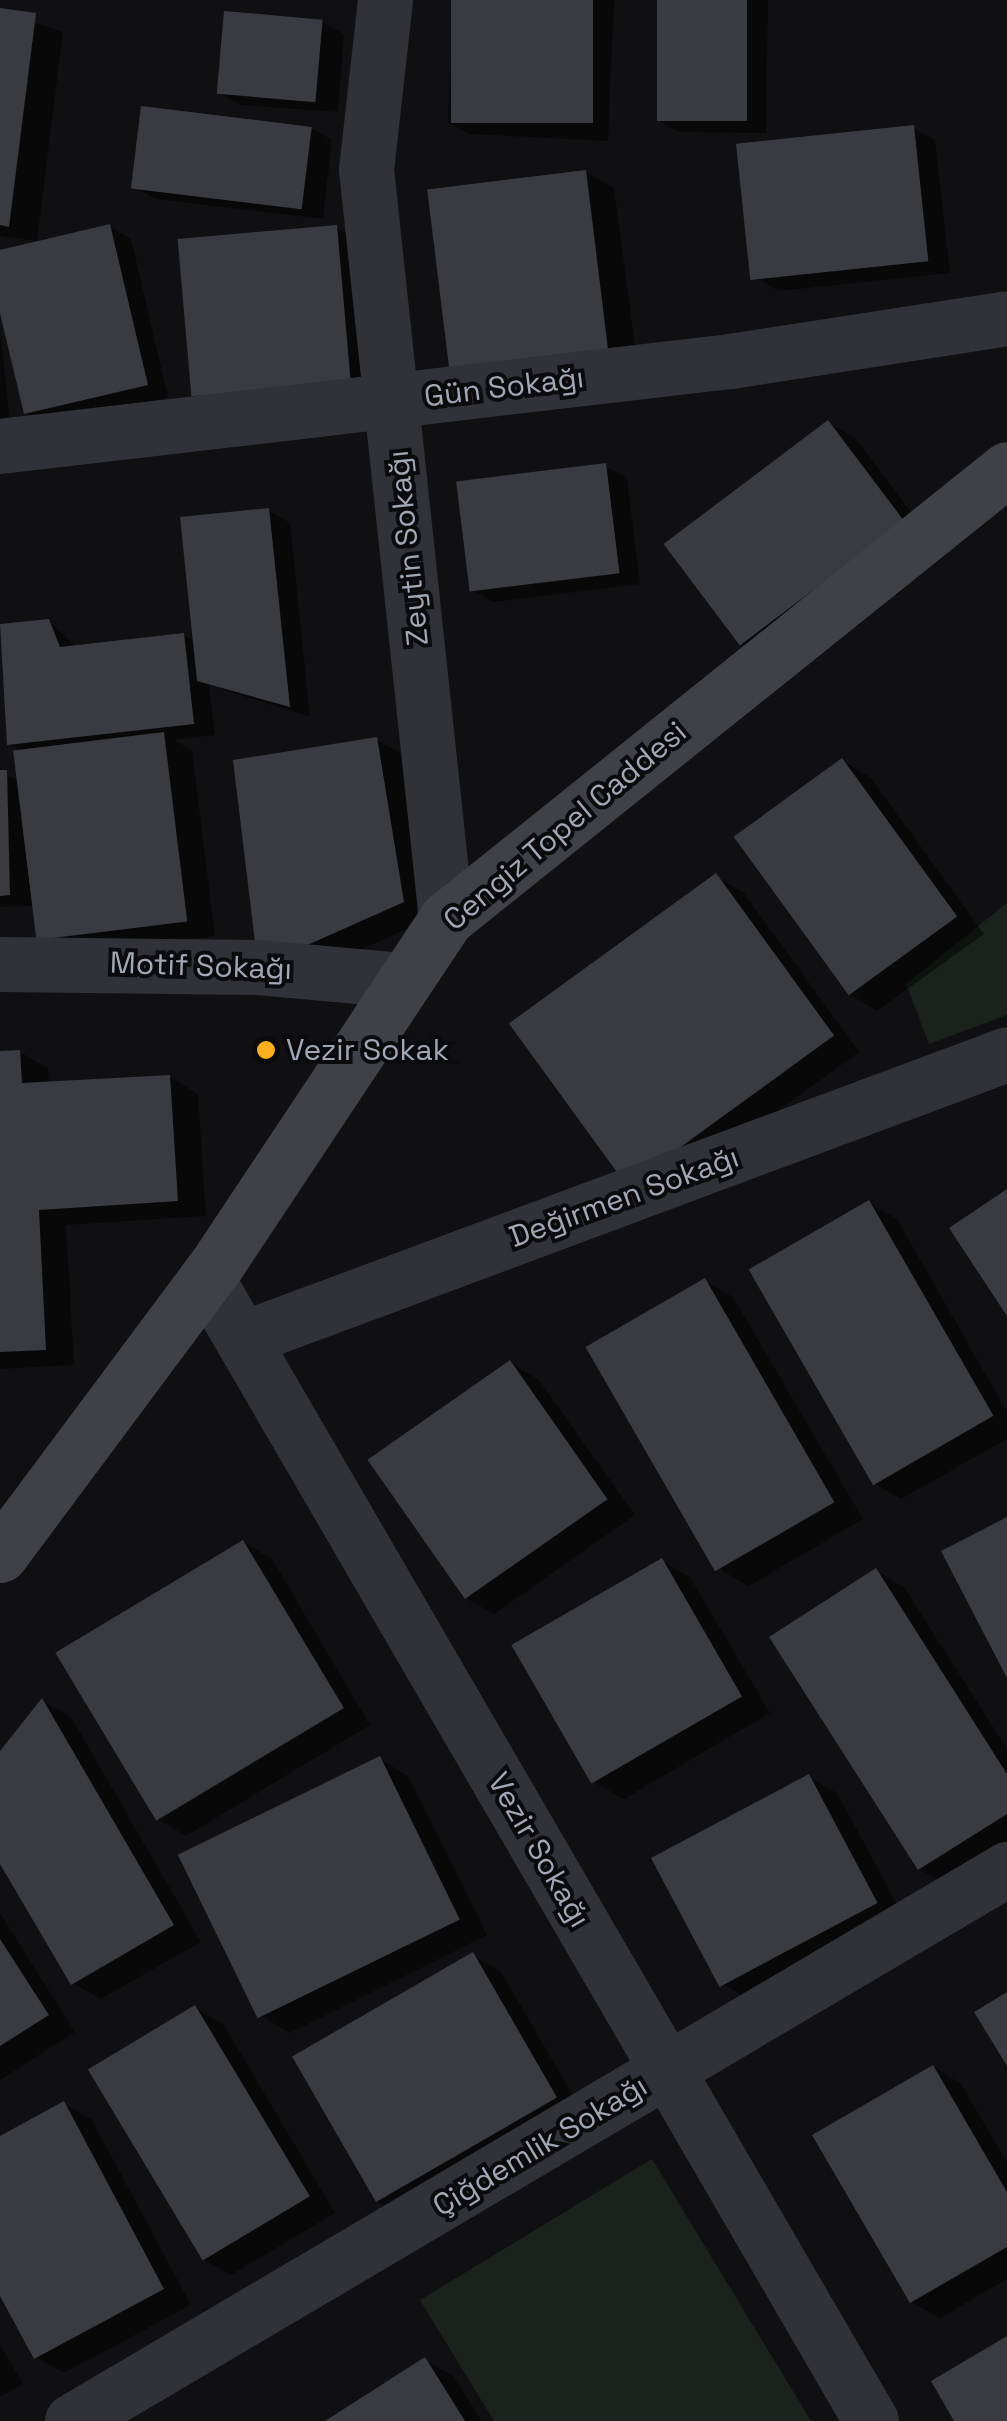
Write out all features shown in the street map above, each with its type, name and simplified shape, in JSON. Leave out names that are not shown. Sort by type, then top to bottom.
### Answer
[{"type":"street","name":"Zeytin Sokağı","points":[[385,0],[366,169],[446,918]]},
{"type":"street","name":"Gün Sokağı","points":[[0,446],[393,400],[1007,318]]},
{"type":"street","name":"Cengiz Topel Caddesi","points":[[0,1555],[207,1279],[446,918],[1007,469]]},
{"type":"street","name":"Motif Sokağı","points":[[0,964],[258,967],[402,980]]},
{"type":"street","name":"Değirmen Sokağı","points":[[242,1340],[1007,1054]]},
{"type":"street","name":"Vezir Sokağı","points":[[207,1279],[871,2421]]},
{"type":"street","name":"Çiğdemlik Sokağı","points":[[72,2421],[1007,1870]]},
{"type":"shaded area","points":[[1007,903],[1007,1015],[929,1044],[906,984]]},
{"type":"shaded area","points":[[652,2159],[811,2421],[494,2421],[420,2300]]},
{"type":"building","points":[[451,0],[593,0],[593,123],[451,123]]},
{"type":"building","points":[[657,0],[747,0],[747,121],[657,121]]},
{"type":"building","points":[[0,8],[36,13],[9,227],[0,225]]},
{"type":"building","points":[[224,11],[323,20],[315,102],[217,94]]},
{"type":"building","points":[[141,106],[312,127],[302,209],[131,188]]},
{"type":"building","points":[[914,125],[928,261],[750,280],[736,144]]},
{"type":"building","points":[[586,170],[610,370],[452,389],[427,189]]},
{"type":"building","points":[[110,224],[148,385],[24,414],[0,313],[0,250]]},
{"type":"building","points":[[337,225],[351,382],[191,396],[178,239]]},
{"type":"building","points":[[828,420],[904,521],[740,645],[663,544]]},
{"type":"building","points":[[606,463],[620,573],[470,592],[456,481]]},
{"type":"building","points":[[269,508],[290,707],[197,681],[180,517]]},
{"type":"building","points":[[49,619],[60,647],[184,633],[194,724],[7,745],[0,624]]},
{"type":"building","points":[[164,732],[187,922],[36,940],[13,751]]},
{"type":"building","points":[[377,737],[404,902],[258,967],[233,760]]},
{"type":"building","points":[[842,758],[957,917],[849,995],[734,837]]},
{"type":"building","points":[[0,770],[7,770],[10,895],[0,896]]},
{"type":"building","points":[[716,873],[834,1036],[627,1186],[509,1023]]},
{"type":"building","points":[[20,1050],[22,1083],[170,1075],[178,1201],[39,1210],[46,1350],[0,1352],[0,1051]]},
{"type":"building","points":[[1007,1189],[1007,1316],[949,1228]]},
{"type":"building","points":[[869,1200],[994,1416],[873,1485],[749,1270]]},
{"type":"building","points":[[705,1278],[835,1502],[715,1571],[585,1347]]},
{"type":"building","points":[[510,1360],[608,1499],[465,1599],[367,1460]]},
{"type":"building","points":[[1007,1517],[1007,1678],[941,1551]]},
{"type":"building","points":[[243,1540],[344,1708],[156,1821],[55,1653]]},
{"type":"building","points":[[662,1558],[742,1697],[591,1784],[511,1645]]},
{"type":"building","points":[[876,1568],[1007,1774],[1007,1814],[918,1870],[769,1637]]},
{"type":"building","points":[[42,1698],[174,1925],[71,1985],[0,1864],[0,1751]]},
{"type":"building","points":[[380,1756],[460,1920],[258,2018],[178,1855]]},
{"type":"building","points":[[809,1774],[878,1903],[719,1987],[651,1858]]},
{"type":"building","points":[[0,1939],[49,2015],[0,2046]]},
{"type":"building","points":[[473,1952],[557,2097],[376,2202],[292,2056]]},
{"type":"building","points":[[1007,1992],[1007,2066],[974,2012]]},
{"type":"building","points":[[195,2005],[310,2196],[203,2261],[88,2069]]},
{"type":"building","points":[[933,2065],[1007,2192],[1007,2247],[910,2303],[812,2135]]},
{"type":"building","points":[[64,2101],[164,2289],[34,2359],[0,2296],[0,2136]]},
{"type":"building","points":[[1007,2336],[1007,2421],[954,2421],[931,2381]]},
{"type":"building","points":[[425,2357],[465,2421],[325,2421]]},
{"type":"place","name":"Vezir Sokak","points":[[266,1050]]}]
